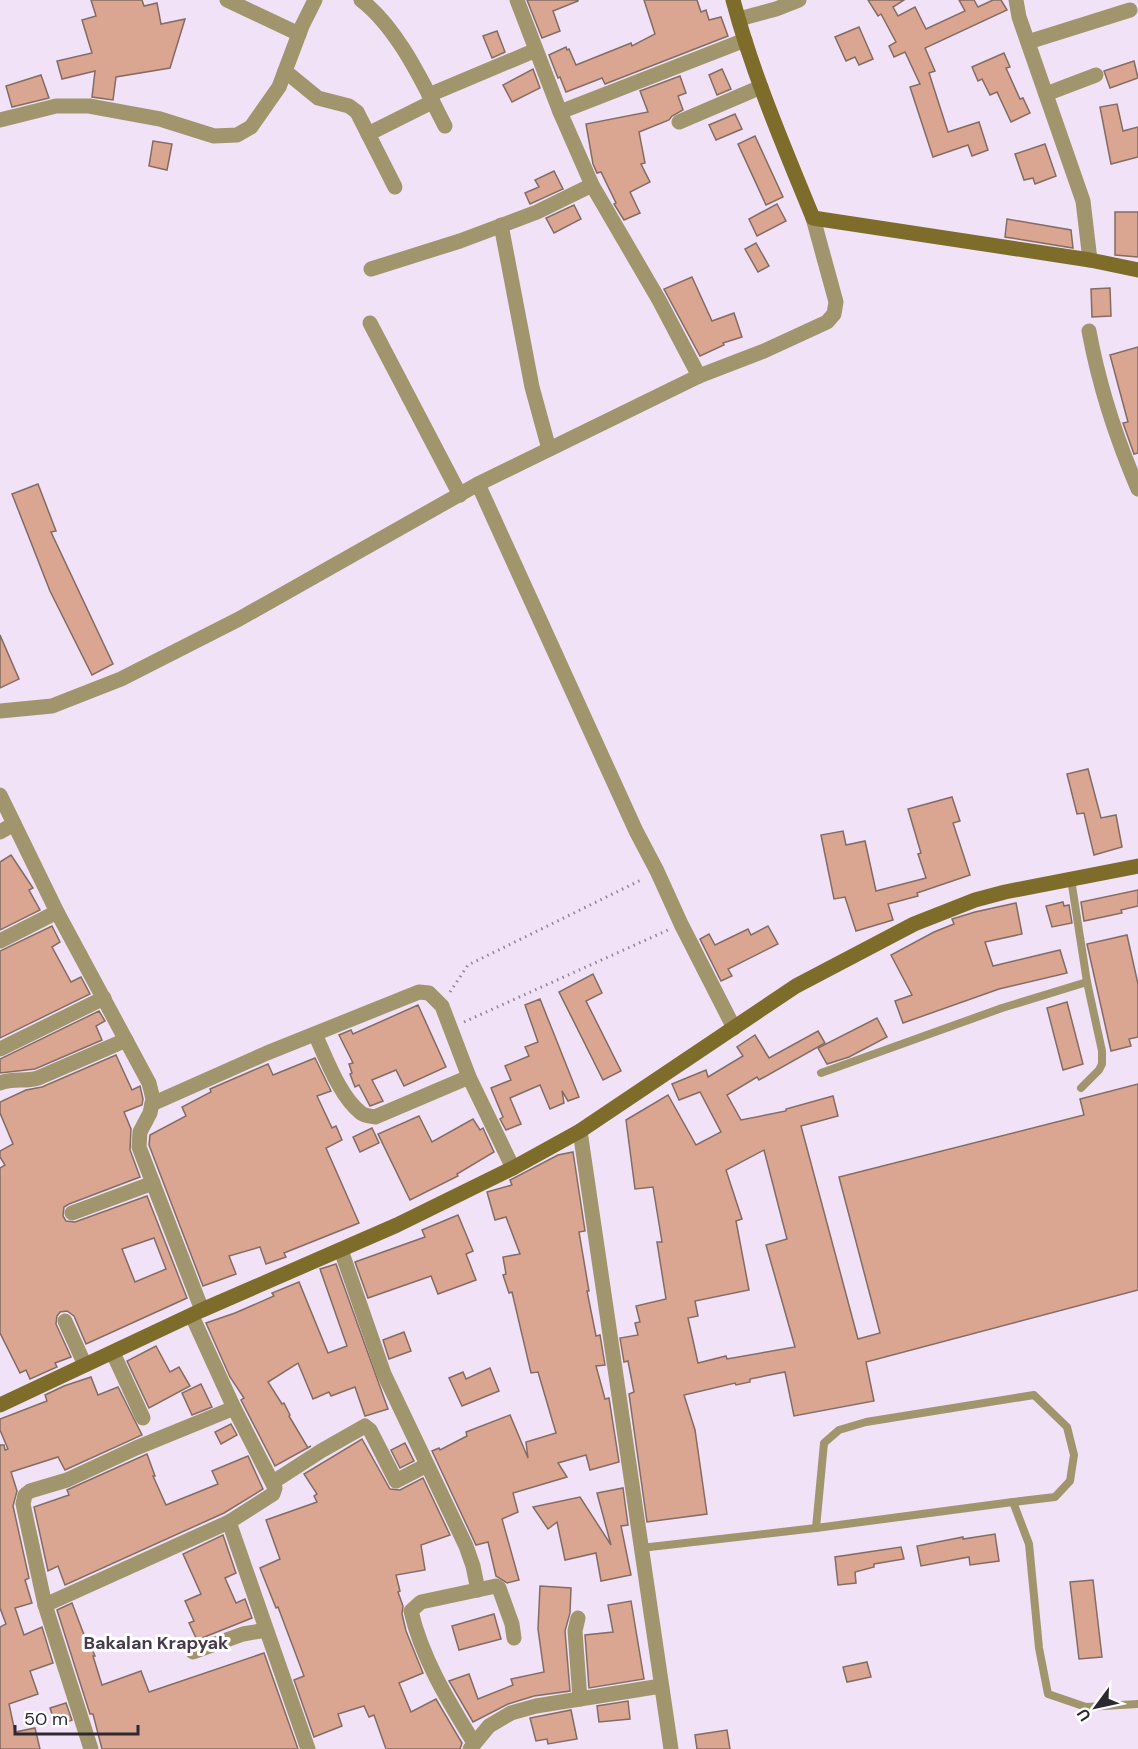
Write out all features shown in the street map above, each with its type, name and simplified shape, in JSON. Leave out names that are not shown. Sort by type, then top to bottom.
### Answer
[{"type":"main road","points":[[734,0],[761,87],[813,218],[1090,260],[1138,270]]},
{"type":"main road","points":[[0,1405],[197,1313],[397,1225],[513,1168],[580,1131],[796,986],[914,924],[975,900],[1005,892],[1138,866]]},
{"type":"street","points":[[227,0],[299,34]]},
{"type":"street","points":[[0,120],[56,106],[89,106],[160,119],[214,136],[237,135],[251,127],[279,87],[315,0]]},
{"type":"street","points":[[361,0],[376,11],[415,69],[445,126]]},
{"type":"street","points":[[517,0],[560,112],[592,185],[659,300],[699,376]]},
{"type":"street","points":[[739,20],[799,0]]},
{"type":"street","points":[[1016,0],[1028,42],[1083,201],[1090,260]]},
{"type":"street","points":[[1028,42],[1130,10]]},
{"type":"street","points":[[560,112],[746,40]]},
{"type":"street","points":[[368,134],[430,98],[536,50]]},
{"type":"street","points":[[285,71],[318,98],[349,106],[357,112],[395,187]]},
{"type":"street","points":[[1046,94],[1096,75]]},
{"type":"street","points":[[679,122],[761,87]]},
{"type":"street","points":[[371,269],[460,241],[537,212],[592,185]]},
{"type":"street","points":[[0,711],[52,706],[121,679],[239,619],[478,484],[699,376],[827,322],[834,314],[836,302],[813,218]]},
{"type":"street","points":[[501,225],[532,387],[549,449]]},
{"type":"street","points":[[370,323],[460,495]]},
{"type":"street","points":[[1089,331],[1094,359],[1122,452],[1138,489]]},
{"type":"street","points":[[478,484],[631,821],[734,1028]]},
{"type":"street","points":[[0,795],[57,912],[149,1083],[153,1099],[150,1113],[140,1132],[139,1147],[197,1313],[234,1408],[275,1488],[273,1494],[229,1522],[45,1605]]},
{"type":"street","points":[[0,832],[14,824]]},
{"type":"street","points":[[0,941],[57,912]]},
{"type":"street","points":[[152,1104],[419,992],[433,995],[442,1006],[469,1077],[513,1168]]},
{"type":"street","points":[[0,1049],[104,998]]},
{"type":"street","points":[[315,1034],[332,1071],[350,1102],[363,1115],[375,1117],[469,1077]]},
{"type":"street","points":[[0,1083],[38,1078],[126,1040]]},
{"type":"street","points":[[580,1131],[671,1749]]},
{"type":"street","points":[[72,1213],[153,1183]]},
{"type":"street","points":[[341,1250],[384,1374],[466,1546],[478,1590]]},
{"type":"street","points":[[65,1321],[86,1365]]},
{"type":"street","points":[[113,1353],[143,1418]]},
{"type":"street","points":[[91,1749],[45,1605],[23,1504],[25,1495],[30,1491],[67,1480],[136,1448],[234,1408]]},
{"type":"street","points":[[273,1482],[365,1426],[370,1430],[396,1481],[427,1466]]},
{"type":"street","points":[[229,1522],[308,1749]]},
{"type":"street","points":[[514,1638],[512,1624],[499,1588],[496,1586],[421,1602],[411,1611],[420,1642],[472,1746],[489,1726],[511,1713],[536,1706],[662,1686]]},
{"type":"street","points":[[578,1618],[575,1631],[580,1699]]},
{"type":"street","points":[[193,1652],[243,1634],[266,1630]]},
{"type":"lane","points":[[1071,879],[1087,982],[1102,1052],[1102,1064],[1099,1070],[1081,1088]]},
{"type":"lane","points":[[821,1073],[1002,1008],[1087,982]]},
{"type":"lane","points":[[641,1548],[816,1528],[1055,1497],[1070,1481],[1074,1455],[1068,1427],[1034,1395],[866,1422],[839,1430],[824,1443],[816,1528]]},
{"type":"lane","points":[[1013,1502],[1029,1544],[1039,1648],[1048,1694],[1086,1707],[1138,1704]]},
{"type":"path","points":[[442,1006],[468,965],[657,871]]},
{"type":"path","points":[[451,1027],[681,924]]},
{"type":"building","points":[[91,0],[142,0],[144,6],[157,3],[161,24],[185,19],[170,68],[116,77],[113,100],[92,97],[95,71],[62,79],[57,61],[92,53],[82,20],[96,16]]},
{"type":"building","points":[[527,0],[578,1],[553,11],[560,31],[542,38]]},
{"type":"building","points":[[644,0],[697,0],[701,12],[706,10],[709,20],[721,17],[728,36],[605,84],[602,78],[566,92],[549,55],[566,47],[576,65],[631,43],[632,46],[655,34]]},
{"type":"building","points":[[868,0],[904,0],[893,7],[898,16],[915,7],[926,29],[965,11],[959,0],[974,0],[978,7],[993,0],[1001,0],[1007,10],[925,48],[935,71],[929,73],[948,132],[979,122],[988,150],[972,156],[968,145],[933,157],[910,87],[920,84],[905,52],[894,57],[889,46],[896,42],[881,14],[878,16]]},
{"type":"building","points":[[859,27],[873,59],[859,65],[855,57],[846,61],[835,37]]},
{"type":"building","points":[[497,31],[505,52],[492,58],[483,36]]},
{"type":"building","points":[[1004,53],[1010,67],[1006,68],[1020,99],[1023,98],[1030,113],[1011,122],[997,92],[990,95],[982,79],[978,81],[972,67]]},
{"type":"building","points":[[1134,61],[1138,78],[1110,88],[1104,71]]},
{"type":"building","points":[[533,69],[540,88],[512,102],[503,85]]},
{"type":"building","points":[[722,69],[731,89],[717,95],[709,75]]},
{"type":"building","points":[[41,75],[49,98],[12,107],[6,86]]},
{"type":"building","points":[[680,76],[686,93],[678,96],[683,110],[669,120],[639,132],[645,163],[641,164],[650,182],[630,192],[640,213],[624,220],[614,204],[616,203],[601,172],[597,173],[593,164],[586,124],[648,112],[640,91]]},
{"type":"building","points":[[1117,104],[1123,131],[1138,127],[1138,157],[1111,164],[1100,107]]},
{"type":"building","points":[[735,114],[742,129],[716,140],[709,125]]},
{"type":"building","points":[[755,136],[783,197],[766,205],[738,144]]},
{"type":"building","points":[[153,141],[172,144],[167,170],[149,166]]},
{"type":"building","points":[[1045,144],[1056,176],[1035,184],[1033,178],[1024,180],[1015,154]]},
{"type":"building","points":[[554,171],[563,189],[530,204],[525,193],[539,187],[535,180]]},
{"type":"building","points":[[777,204],[786,221],[757,236],[749,219]]},
{"type":"building","points":[[574,205],[581,219],[554,233],[546,218]]},
{"type":"building","points":[[1115,212],[1138,212],[1138,257],[1115,255]]},
{"type":"building","points":[[1007,219],[1071,230],[1073,248],[1005,237]]},
{"type":"building","points":[[756,243],[769,266],[758,272],[745,249]]},
{"type":"building","points":[[692,277],[712,321],[734,313],[742,337],[723,343],[724,345],[700,356],[664,289]]},
{"type":"building","points":[[1110,288],[1111,316],[1092,317],[1091,289]]},
{"type":"building","points":[[1138,347],[1138,453],[1134,454],[1123,423],[1128,422],[1110,355]]},
{"type":"building","points":[[38,484],[56,531],[51,532],[113,664],[92,675],[50,591],[12,494]]},
{"type":"building","points":[[0,635],[19,679],[0,688]]},
{"type":"building","points":[[1088,769],[1101,818],[1116,815],[1122,847],[1094,855],[1084,813],[1077,814],[1067,774]]},
{"type":"building","points":[[952,797],[960,821],[953,823],[970,875],[917,893],[918,896],[888,904],[893,920],[856,931],[845,897],[834,899],[821,835],[843,831],[846,845],[865,841],[876,891],[926,878],[908,809]]},
{"type":"building","points":[[11,855],[33,888],[29,890],[40,910],[0,930],[0,862]]},
{"type":"building","points":[[1138,890],[1138,906],[1121,910],[1122,913],[1084,921],[1081,902]]},
{"type":"building","points":[[1063,902],[1064,906],[1069,905],[1072,923],[1052,927],[1046,906]]},
{"type":"building","points":[[1016,903],[1022,934],[985,942],[993,966],[1060,950],[1067,973],[999,989],[903,1023],[895,1001],[912,995],[891,955],[954,924],[952,919]]},
{"type":"building","points":[[52,926],[60,942],[52,947],[71,982],[81,977],[90,994],[0,1038],[0,951]]},
{"type":"building","points":[[768,926],[778,944],[728,969],[732,976],[721,981],[700,939],[709,934],[715,945],[748,929],[751,935]]},
{"type":"building","points":[[1127,935],[1138,984],[1138,1037],[1129,1039],[1131,1046],[1111,1051],[1087,944]]},
{"type":"building","points":[[593,974],[602,993],[586,1001],[621,1071],[603,1080],[559,992]]},
{"type":"building","points":[[540,999],[579,1097],[568,1101],[562,1091],[564,1103],[550,1109],[540,1085],[510,1098],[521,1124],[506,1130],[500,1119],[503,1117],[491,1088],[511,1080],[505,1066],[529,1056],[525,1047],[538,1042],[525,1005]]},
{"type":"building","points":[[1067,1002],[1083,1064],[1063,1070],[1047,1008]]},
{"type":"building","points":[[418,1005],[446,1067],[404,1086],[396,1070],[372,1080],[383,1101],[370,1106],[359,1085],[355,1087],[349,1064],[353,1063],[339,1035],[351,1030],[353,1034]]},
{"type":"building","points":[[99,1011],[105,1021],[96,1026],[102,1040],[35,1069],[0,1073],[0,1059]]},
{"type":"building","points":[[877,1018],[887,1037],[849,1057],[827,1064],[818,1048]]},
{"type":"building","points":[[818,1031],[825,1043],[759,1080],[757,1077],[727,1095],[741,1120],[786,1111],[786,1109],[833,1096],[838,1116],[801,1126],[858,1339],[880,1333],[839,1177],[1084,1115],[1080,1099],[1138,1084],[1138,1290],[866,1362],[874,1401],[794,1416],[785,1372],[750,1379],[750,1382],[736,1385],[735,1383],[684,1395],[695,1430],[707,1514],[647,1522],[629,1394],[634,1392],[628,1361],[624,1362],[620,1338],[638,1335],[635,1323],[640,1322],[636,1306],[666,1299],[657,1242],[662,1242],[653,1187],[635,1189],[626,1120],[668,1095],[696,1145],[721,1132],[700,1092],[679,1100],[672,1084],[706,1070],[708,1077],[743,1056],[737,1047],[755,1035],[769,1058]],"holes":[[[764,1150],[787,1239],[766,1245],[795,1347],[727,1359],[726,1356],[698,1363],[688,1318],[698,1316],[695,1301],[749,1290],[736,1221],[742,1219],[726,1170]]]},
{"type":"building","points":[[116,1055],[132,1090],[140,1086],[142,1105],[124,1112],[131,1129],[130,1150],[140,1177],[69,1204],[64,1207],[63,1216],[66,1221],[75,1222],[147,1196],[187,1298],[86,1344],[74,1316],[67,1311],[60,1312],[56,1324],[71,1357],[55,1363],[57,1367],[30,1379],[26,1370],[20,1373],[0,1333],[0,1168],[5,1165],[0,1157],[0,1151],[13,1144],[0,1113],[0,1102],[26,1090],[42,1087]],"holes":[[[154,1238],[166,1269],[135,1282],[122,1249]]]},
{"type":"building","points":[[315,1058],[331,1091],[317,1096],[332,1128],[336,1126],[342,1140],[326,1148],[359,1223],[284,1253],[286,1257],[266,1264],[260,1247],[229,1256],[236,1274],[203,1286],[149,1145],[150,1135],[186,1116],[182,1107],[211,1092],[210,1089],[268,1064],[273,1075]]},
{"type":"building","points":[[419,1116],[432,1142],[473,1119],[480,1130],[483,1128],[494,1152],[457,1174],[458,1176],[410,1200],[378,1134]]},
{"type":"building","points":[[372,1128],[379,1143],[360,1152],[353,1137]]},
{"type":"building","points":[[573,1152],[585,1231],[579,1232],[589,1291],[587,1291],[596,1336],[600,1335],[605,1365],[596,1366],[605,1399],[609,1398],[619,1462],[590,1470],[586,1455],[558,1463],[567,1477],[513,1493],[518,1512],[502,1519],[519,1580],[507,1583],[496,1576],[488,1542],[476,1545],[432,1451],[439,1448],[440,1450],[467,1436],[466,1432],[510,1415],[528,1458],[526,1442],[556,1433],[538,1372],[531,1373],[512,1292],[509,1293],[503,1275],[506,1274],[503,1257],[520,1254],[506,1217],[495,1220],[487,1192],[512,1185],[510,1180],[558,1155]]},
{"type":"building","points":[[458,1215],[473,1251],[466,1254],[476,1280],[438,1294],[431,1276],[368,1298],[355,1262],[425,1237],[422,1230]]},
{"type":"building","points":[[336,1264],[388,1409],[365,1416],[355,1387],[331,1396],[329,1392],[313,1399],[298,1363],[268,1382],[282,1404],[284,1403],[308,1448],[275,1466],[241,1400],[244,1398],[230,1377],[206,1323],[274,1296],[272,1293],[299,1282],[328,1353],[347,1346],[320,1269]]},
{"type":"building","points":[[404,1332],[411,1351],[389,1359],[383,1340]]},
{"type":"building","points":[[156,1346],[170,1372],[179,1367],[190,1386],[149,1408],[127,1361]]},
{"type":"building","points":[[490,1368],[499,1391],[462,1406],[449,1378],[463,1372],[466,1379]]},
{"type":"building","points":[[91,1377],[98,1395],[118,1387],[142,1435],[65,1470],[58,1457],[11,1472],[17,1491],[13,1506],[29,1578],[25,1580],[32,1603],[15,1608],[24,1635],[42,1627],[53,1663],[30,1671],[38,1694],[9,1704],[15,1732],[35,1728],[40,1749],[0,1749],[0,1627],[6,1624],[0,1608],[0,1445],[4,1445],[5,1450],[8,1449],[0,1430],[0,1419],[47,1401],[45,1395]]},
{"type":"building","points":[[201,1384],[212,1407],[192,1415],[182,1393]]},
{"type":"building","points":[[231,1424],[237,1435],[221,1444],[215,1432]]},
{"type":"building","points":[[362,1439],[390,1489],[400,1490],[423,1478],[450,1535],[421,1545],[425,1570],[396,1575],[406,1631],[423,1673],[399,1683],[411,1712],[436,1699],[462,1743],[460,1749],[386,1749],[374,1715],[369,1717],[364,1706],[338,1714],[342,1726],[314,1737],[294,1680],[304,1676],[278,1607],[276,1608],[260,1568],[280,1559],[266,1520],[317,1502],[314,1496],[317,1494],[304,1474]]},
{"type":"building","points":[[405,1443],[414,1461],[400,1468],[391,1450]]},
{"type":"building","points":[[147,1454],[155,1476],[153,1476],[166,1505],[218,1484],[212,1471],[248,1456],[263,1489],[224,1513],[65,1585],[58,1566],[48,1571],[34,1507],[69,1495],[67,1490]]},
{"type":"building","points":[[623,1488],[628,1525],[621,1526],[631,1575],[601,1581],[596,1553],[565,1560],[557,1522],[548,1529],[533,1507],[580,1497],[611,1545],[597,1493]]},
{"type":"building","points":[[995,1534],[999,1561],[970,1565],[969,1557],[921,1566],[917,1546],[963,1537],[963,1539]]},
{"type":"building","points":[[223,1535],[236,1573],[225,1578],[236,1603],[245,1599],[252,1618],[197,1640],[189,1623],[194,1621],[185,1601],[201,1594],[183,1554]]},
{"type":"building","points":[[901,1547],[904,1559],[874,1564],[874,1567],[855,1572],[856,1583],[838,1585],[835,1557]]},
{"type":"building","points":[[1093,1580],[1102,1657],[1079,1659],[1070,1582]]},
{"type":"building","points":[[540,1586],[571,1588],[570,1613],[565,1631],[570,1691],[534,1696],[508,1704],[473,1722],[449,1681],[469,1674],[478,1699],[513,1685],[511,1679],[544,1672],[538,1629]]},
{"type":"building","points":[[631,1601],[644,1679],[589,1688],[585,1635],[613,1632],[608,1605]]},
{"type":"building","points":[[72,1603],[86,1640],[95,1656],[93,1656],[102,1685],[141,1671],[149,1692],[264,1653],[298,1749],[102,1749],[93,1714],[90,1714],[57,1610]]},
{"type":"building","points":[[494,1614],[501,1639],[459,1650],[452,1626]]},
{"type":"building","points":[[867,1662],[871,1677],[847,1682],[843,1667]]},
{"type":"building","points":[[628,1701],[630,1719],[599,1722],[597,1706]]},
{"type":"building","points":[[66,1703],[72,1720],[56,1726],[50,1708]]},
{"type":"building","points":[[571,1710],[577,1739],[548,1744],[547,1739],[536,1741],[530,1718]]},
{"type":"building","points":[[727,1730],[730,1749],[697,1749],[695,1735]]},
{"type":"district","name":"Bakalan Krapyak","points":[[156,1643]]}]
